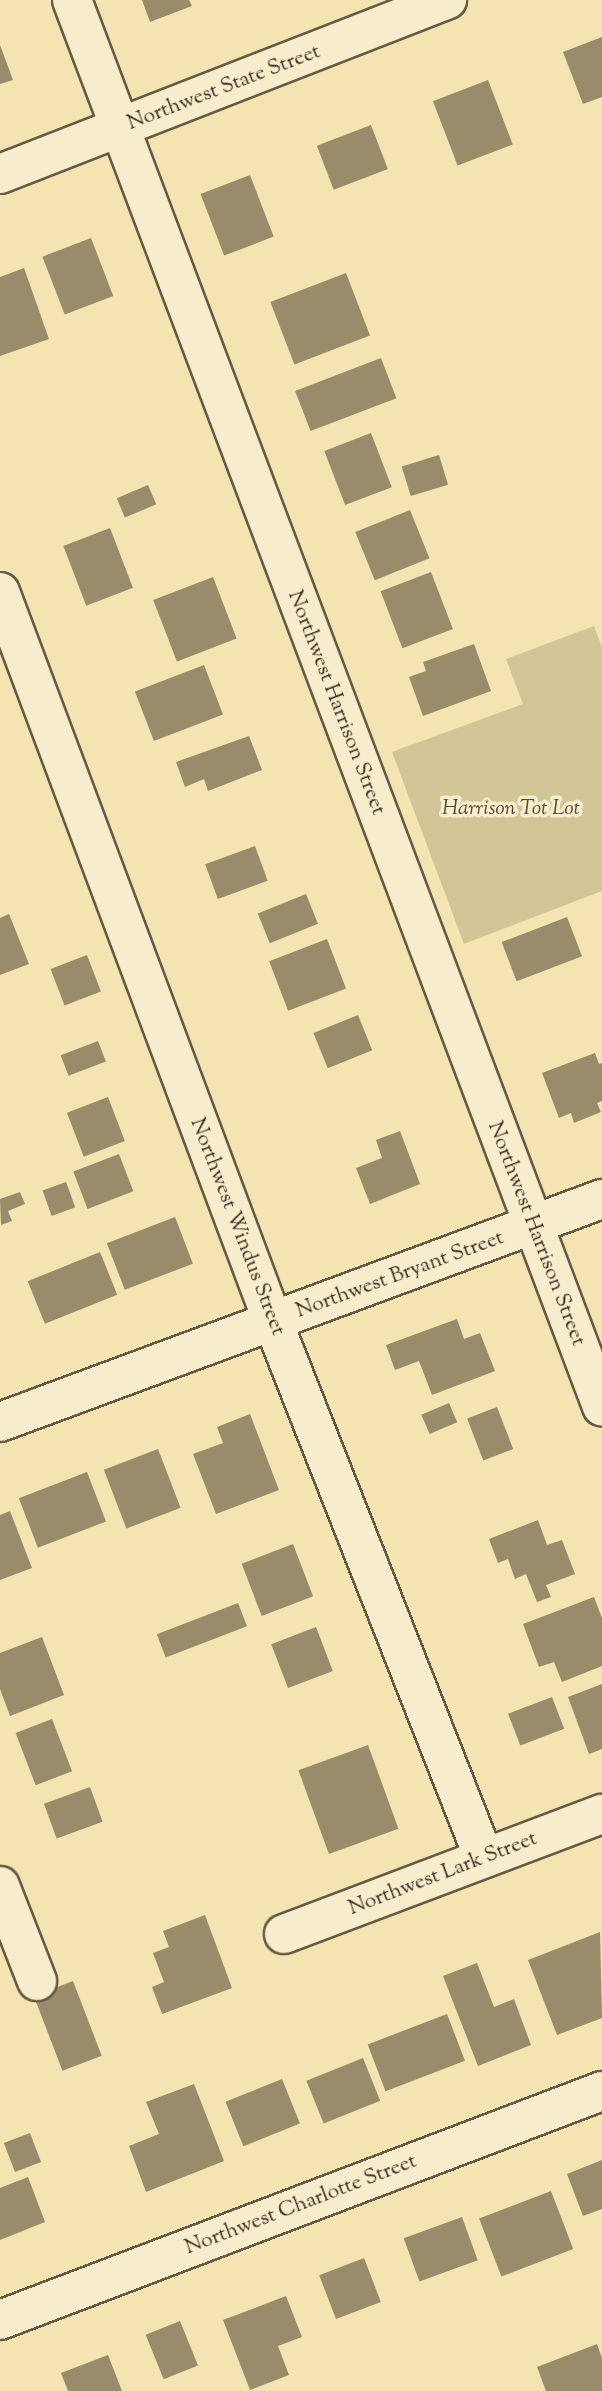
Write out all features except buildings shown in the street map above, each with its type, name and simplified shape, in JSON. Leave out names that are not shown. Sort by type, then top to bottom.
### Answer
[{"type":"street","name":"Northwest Harrison Street","points":[[72,0],[602,1406]]},
{"type":"street","name":"Northwest State Street","points":[[0,174],[447,0]]},
{"type":"street","name":"Northwest Windus Street","points":[[0,592],[273,1322],[484,1858]]},
{"type":"street","name":"Northwest Bryant Street","points":[[0,1422],[602,1199]]},
{"type":"street","name":"Northwest Lark Street","points":[[284,1934],[602,1814]]},
{"type":"street","points":[[0,1886],[37,1981]]},
{"type":"street","name":"Northwest Charlotte Street","points":[[0,2320],[602,2091]]},
{"type":"green space","name":"Harrison Tot Lot","points":[[594,626],[602,647],[602,891],[464,944],[392,752],[523,704],[506,659]]}]
